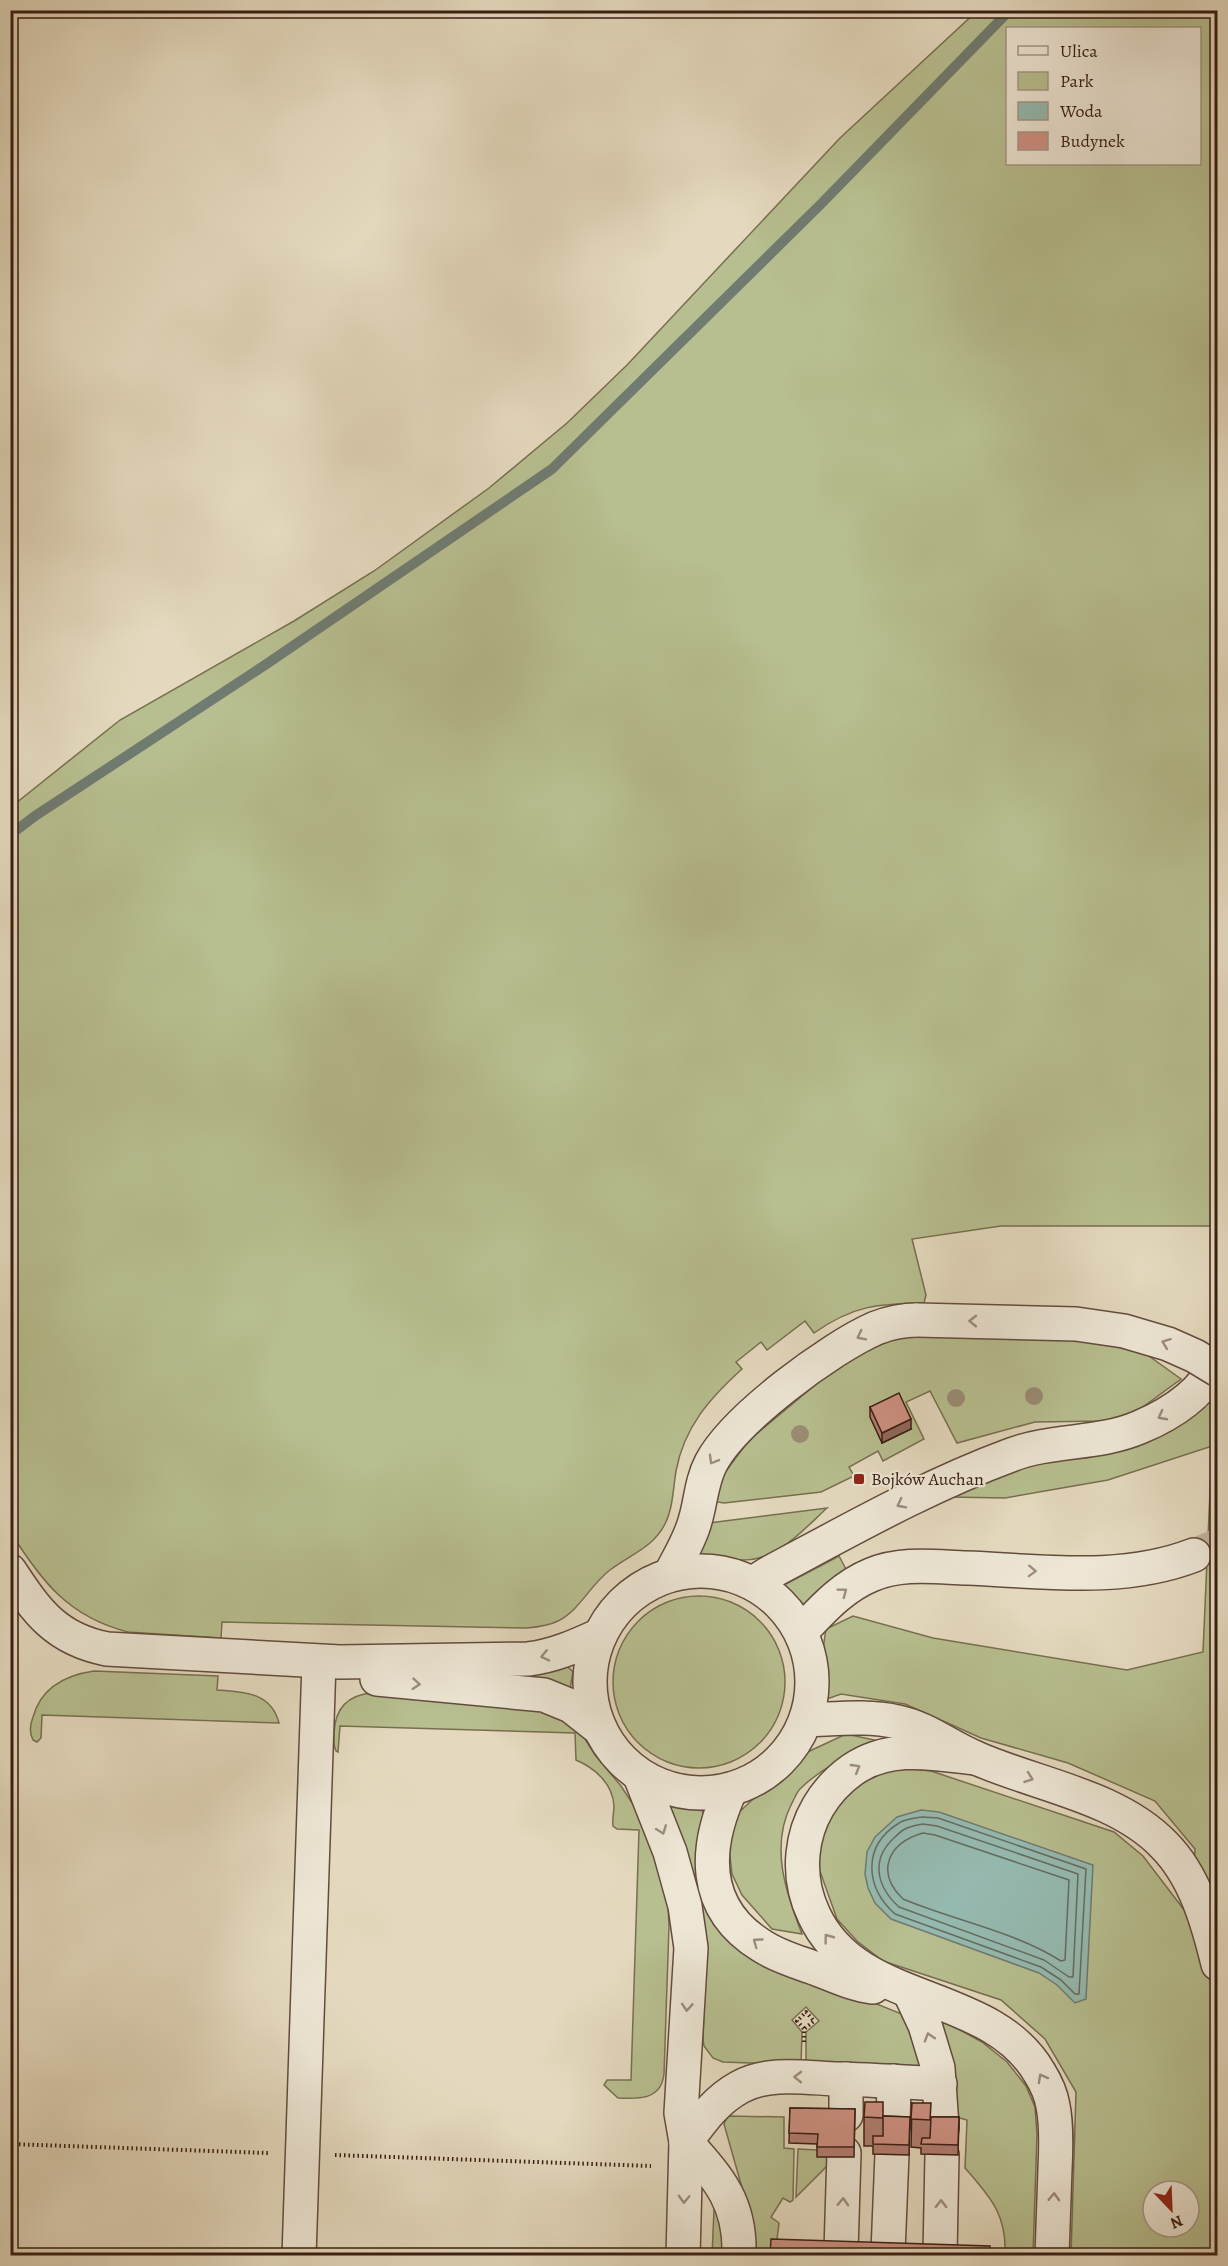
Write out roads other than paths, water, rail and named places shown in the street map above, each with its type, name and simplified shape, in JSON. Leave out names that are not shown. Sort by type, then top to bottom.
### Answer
[{"type":"lane","points":[[670,1575],[696,1520],[705,1475],[731,1434],[782,1390],[837,1349],[878,1327],[905,1320],[916,1320],[1076,1324],[1124,1330],[1168,1344],[1195,1356],[1218,1370]]},
{"type":"lane","points":[[753,1583],[910,1499],[985,1464],[1039,1447],[1111,1436],[1139,1427],[1168,1413],[1194,1394],[1218,1361]]},
{"type":"lane","points":[[801,1632],[849,1587],[873,1574],[898,1567],[1106,1573],[1152,1569],[1194,1556]]},
{"type":"lane","points":[[698,1570],[726,1574],[753,1583],[781,1604],[801,1632],[811,1664],[811,1697],[807,1720],[790,1749],[773,1767],[753,1780],[731,1789],[700,1793],[669,1789],[640,1776],[616,1755],[599,1728],[590,1697],[590,1665],[600,1635],[617,1609],[633,1594],[670,1575],[698,1570]]},
{"type":"lane","points":[[10,1571],[43,1615],[58,1630],[88,1645],[130,1651],[330,1662],[528,1659],[545,1657],[570,1649],[600,1635]]},
{"type":"lane","points":[[330,1662],[382,1681],[544,1695],[571,1706],[599,1728]]},
{"type":"lane","points":[[299,2256],[302,2154],[330,1662]]},
{"type":"lane","points":[[807,1720],[868,1717],[900,1722],[926,1731],[975,1758],[1118,1811],[1152,1833],[1167,1847],[1186,1876],[1204,1915],[1218,1964]]},
{"type":"lane","points":[[975,1758],[916,1751],[902,1752],[871,1760],[854,1768],[840,1779],[818,1807],[804,1840],[803,1883],[808,1902],[825,1935],[838,1951],[853,1963],[910,1993],[974,2018],[1025,2054],[1038,2070],[1048,2088],[1055,2117],[1052,2256]]},
{"type":"lane","points":[[640,1776],[670,1852],[680,1885],[691,1948],[681,2113],[685,2154],[683,2256]]},
{"type":"lane","points":[[731,1789],[717,1821],[711,1862],[712,1875],[720,1899],[738,1926],[761,1946],[782,1957],[865,1986],[910,1993]]},
{"type":"lane","points":[[910,1993],[925,2025],[938,2068],[940,2084],[942,2141],[940,2254]]},
{"type":"lane","points":[[685,2154],[707,2113],[742,2086],[760,2080],[779,2077],[940,2084]]},
{"type":"lane","points":[[846,2079],[846,2115]]},
{"type":"lane","points":[[888,2252],[894,2081]]},
{"type":"lane","points":[[841,2251],[844,2153]]},
{"type":"lane","points":[[685,2154],[716,2174],[730,2198],[739,2229],[739,2256]]},
{"type":"water","points":[[921,1810],[939,1812],[1093,1865],[1086,1999],[1075,2003],[1057,1985],[1039,1973],[891,1919],[875,1903],[865,1874],[867,1852],[875,1837],[897,1817]]},
{"type":"waterway","points":[[10,835],[35,816],[268,663],[552,469],[821,204],[1010,10]]},
{"type":"tunnel","points":[[1194,1555],[1218,1545]]},
{"type":"place","name":"Bojków Auchan","points":[[859,1479]]}]
